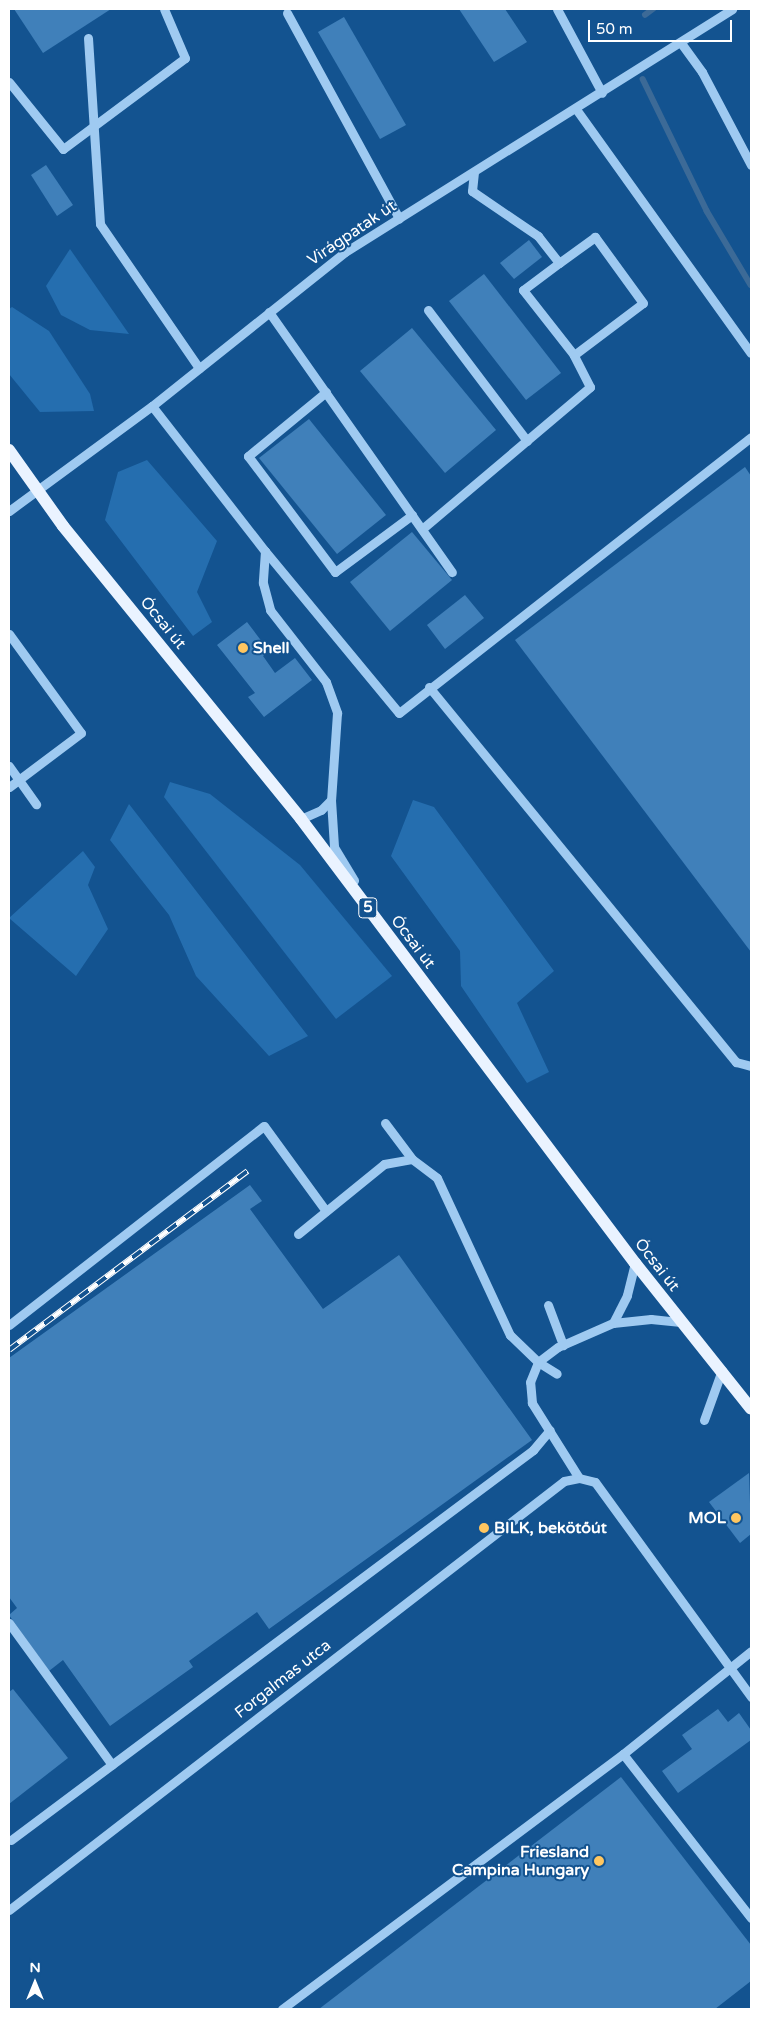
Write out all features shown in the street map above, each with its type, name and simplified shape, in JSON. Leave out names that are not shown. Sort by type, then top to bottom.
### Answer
[{"type":"main road","name":"Ócsai út","points":[[9,450],[63,526],[301,819],[635,1263],[722,1370],[751,1409]]},
{"type":"street","points":[[9,82],[63,149],[185,58],[164,9]]},
{"type":"street","points":[[558,9],[602,93]]},
{"type":"street","name":"Virágpatak út","points":[[9,511],[152,406],[345,252],[602,93],[732,9]]},
{"type":"street","points":[[287,13],[399,218]]},
{"type":"street","points":[[88,38],[100,224],[199,368]]},
{"type":"street","points":[[681,43],[702,72],[751,165]]},
{"type":"street","points":[[576,109],[751,353]]},
{"type":"street","points":[[474,172],[472,191],[538,236],[559,263]]},
{"type":"street","points":[[422,529],[590,387],[574,355],[523,290],[595,237],[643,303],[574,355]]},
{"type":"street","points":[[428,310],[527,441]]},
{"type":"street","points":[[269,312],[452,572]]},
{"type":"street","points":[[326,392],[248,456],[335,572],[412,515]]},
{"type":"street","points":[[152,406],[265,551],[399,713],[751,437]]},
{"type":"street","points":[[265,551],[262,583],[270,610],[326,682],[335,701],[337,728],[331,800],[334,847],[382,928]]},
{"type":"street","points":[[9,634],[81,732],[9,787]]},
{"type":"street","points":[[429,688],[736,1062],[751,1066]]},
{"type":"street","points":[[9,766],[36,804]]},
{"type":"street","points":[[301,819],[321,810],[331,800]]},
{"type":"street","points":[[385,1124],[412,1159],[437,1178],[510,1335],[538,1362],[557,1374]]},
{"type":"street","points":[[9,1325],[264,1126],[326,1211]]},
{"type":"street","points":[[298,1234],[384,1164],[412,1159]]},
{"type":"street","points":[[613,1323],[627,1295],[635,1263]]},
{"type":"street","points":[[548,1305],[563,1344]]},
{"type":"street","points":[[682,1322],[651,1319],[613,1323],[563,1344],[538,1362],[530,1382],[532,1403],[579,1478],[595,1482],[751,1697]]},
{"type":"street","points":[[704,1420],[722,1370]]},
{"type":"street","points":[[12,1840],[533,1450],[550,1430]]},
{"type":"street","name":"Forgalmas utca","points":[[9,1910],[564,1481],[579,1478]]},
{"type":"street","points":[[9,1623],[112,1765]]},
{"type":"street","points":[[282,2009],[623,1754],[731,1670],[751,1651]]},
{"type":"street","points":[[623,1754],[751,1918]]},
{"type":"shaded area","points":[[70,249],[129,334],[90,330],[61,315],[46,286]]},
{"type":"shaded area","points":[[12,307],[49,331],[90,394],[94,411],[40,412],[9,374],[9,309]]},
{"type":"shaded area","points":[[147,460],[217,541],[197,592],[212,622],[193,636],[105,520],[118,472]]},
{"type":"shaded area","points":[[170,782],[210,794],[300,865],[392,976],[336,1019],[164,797]]},
{"type":"shaded area","points":[[413,800],[434,807],[554,971],[517,1003],[549,1072],[527,1083],[461,986],[460,951],[391,856]]},
{"type":"shaded area","points":[[129,804],[308,1036],[269,1056],[196,976],[169,915],[110,840]]},
{"type":"shaded area","points":[[83,851],[95,867],[88,885],[108,929],[76,976],[9,918]]},
{"type":"building","points":[[14,9],[111,9],[43,53]]},
{"type":"building","points":[[459,9],[505,9],[527,42],[494,62]]},
{"type":"building","points":[[344,17],[406,125],[380,139],[318,32]]},
{"type":"building","points":[[46,165],[73,205],[57,216],[31,175]]},
{"type":"building","points":[[529,240],[542,257],[514,279],[500,263]]},
{"type":"building","points":[[484,274],[561,373],[526,400],[449,301]]},
{"type":"building","points":[[412,328],[496,430],[445,473],[360,371]]},
{"type":"building","points":[[309,419],[386,515],[337,554],[259,458]]},
{"type":"building","points":[[745,467],[751,476],[751,952],[515,640]]},
{"type":"building","points":[[412,532],[452,580],[390,631],[350,582]]},
{"type":"building","points":[[465,595],[484,618],[445,649],[427,625]]},
{"type":"building","points":[[247,622],[269,651],[263,656],[275,673],[295,658],[312,680],[264,717],[248,697],[255,693],[217,645]]},
{"type":"building","points":[[250,1185],[262,1201],[250,1209],[323,1309],[399,1255],[532,1440],[269,1629],[257,1612],[189,1661],[193,1667],[110,1726],[63,1660],[49,1671],[9,1615],[17,1608],[9,1597],[9,1358]]},
{"type":"building","name":"MOL","points":[[749,1473],[751,1534],[740,1543],[709,1502]]},
{"type":"building","points":[[13,1689],[68,1758],[9,1804],[9,1692]]},
{"type":"building","points":[[718,1709],[728,1722],[739,1713],[751,1730],[751,1740],[678,1793],[662,1771],[692,1749],[682,1735]]},
{"type":"building","name":"Friesland Campina Hungary","points":[[621,1777],[751,1945],[751,1981],[715,2009],[319,2009]]},
{"type":"waterway","points":[[645,15],[653,9]]},
{"type":"waterway","points":[[643,79],[707,211],[751,285]]},
{"type":"railway","points":[[9,1350],[247,1171]]},
{"type":"place","name":"Shell","points":[[243,648]]},
{"type":"place","name":"MOL","points":[[736,1518]]},
{"type":"place","name":"BILK, bekötőút","points":[[484,1528]]},
{"type":"place","name":"Friesland Campina Hungary","points":[[599,1861]]}]
